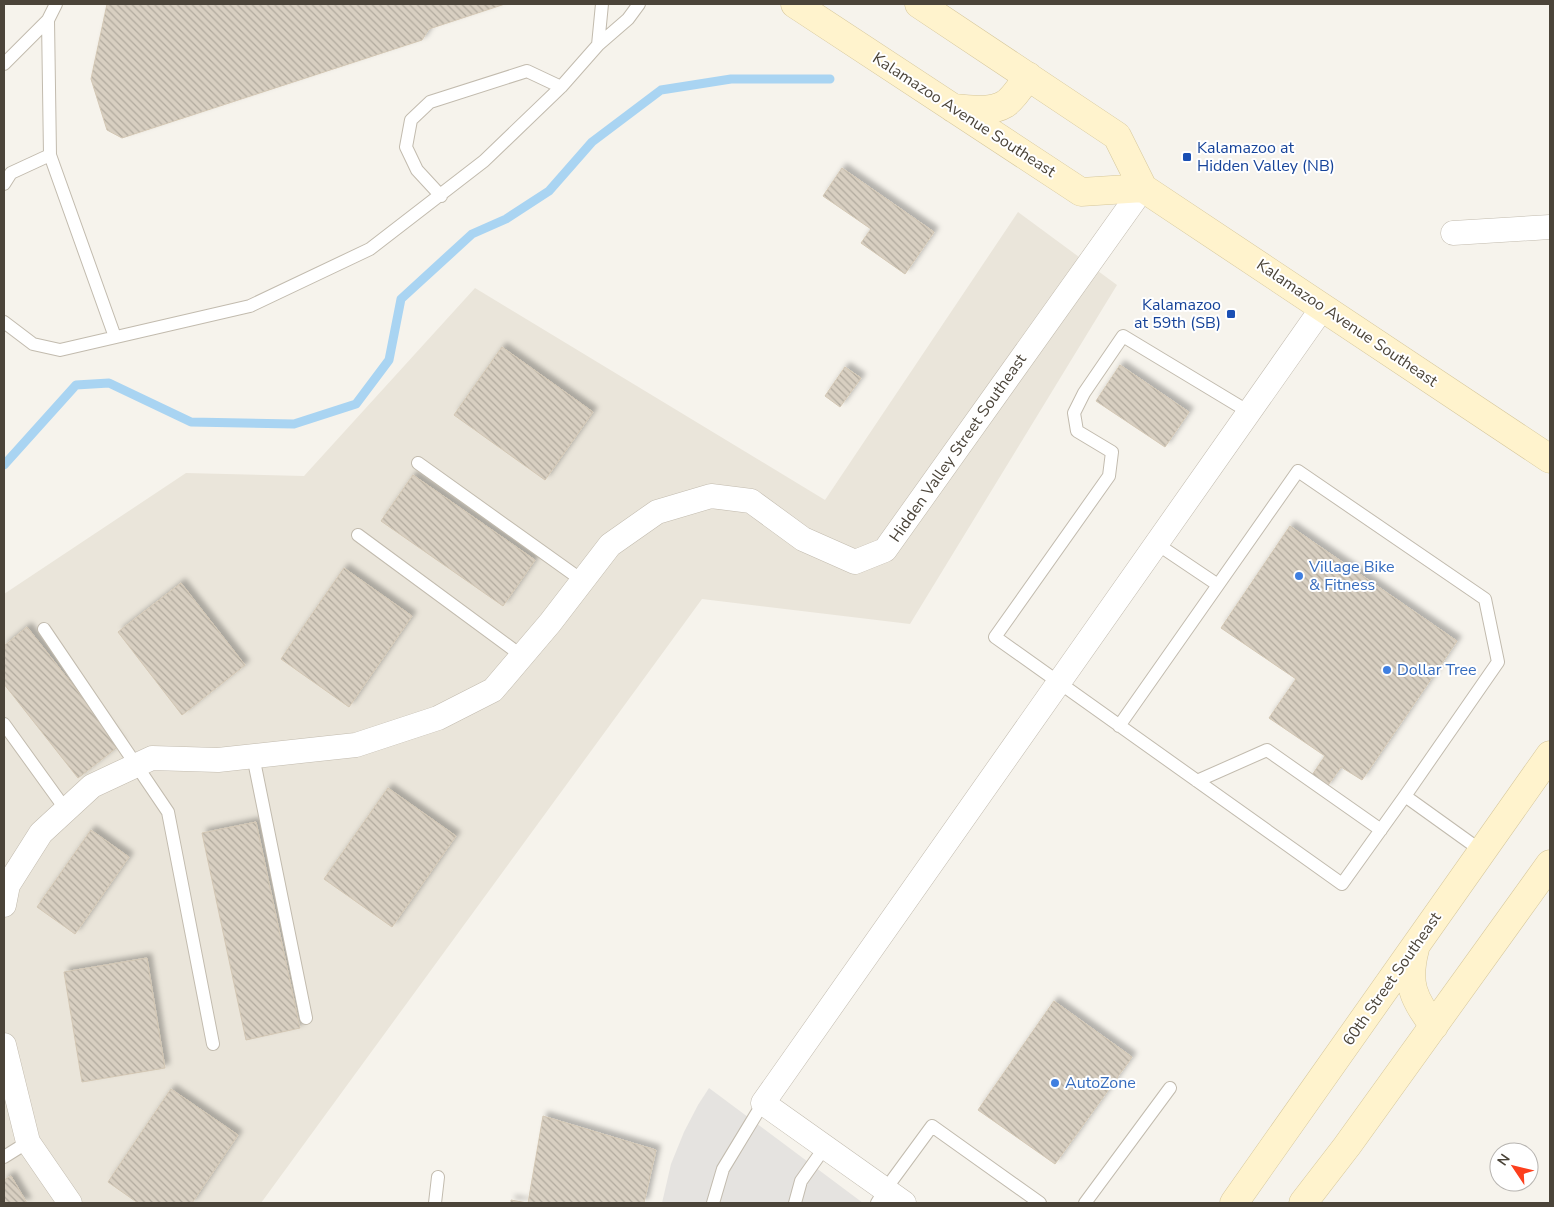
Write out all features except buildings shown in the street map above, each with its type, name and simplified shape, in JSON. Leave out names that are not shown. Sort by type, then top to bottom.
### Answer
[{"type":"main road","name":"Kalamazoo Avenue Southeast","points":[[795,4],[1081,192],[1143,188]]},
{"type":"main road","name":"Kalamazoo Avenue Southeast","points":[[919,4],[1117,136],[1143,188],[1550,459]]},
{"type":"main road","points":[[953,108],[984,110],[1004,105],[1028,76]]},
{"type":"main road","name":"60th Street Southeast","points":[[1234,1203],[1550,755]]},
{"type":"main road","points":[[1303,1203],[1548,872]]},
{"type":"main road","points":[[1416,946],[1411,965],[1411,986],[1420,1008],[1434,1026]]},
{"type":"street","name":"Hidden Valley Street Southeast","points":[[4,905],[8,885],[41,833],[92,786],[152,758],[218,760],[356,745],[438,718],[493,690],[550,623],[610,545],[657,512],[711,496],[751,501],[803,539],[855,562],[885,550],[1143,188]]},
{"type":"street","points":[[1453,233],[1550,227]]},
{"type":"street","points":[[904,1203],[881,1196],[825,1147],[763,1103],[1323,307]]},
{"type":"street","points":[[4,1045],[28,1142],[70,1203]]},
{"type":"lane","points":[[4,64],[48,20],[56,4]]},
{"type":"lane","points":[[598,45],[602,4]]},
{"type":"lane","points":[[4,322],[33,344],[60,350],[250,306],[370,249],[484,161],[561,87],[598,45],[628,19],[639,4]]},
{"type":"lane","points":[[48,20],[50,155],[115,337]]},
{"type":"lane","points":[[440,196],[416,170],[406,147],[411,120],[430,102],[527,71],[561,87]]},
{"type":"lane","points":[[4,184],[11,173],[50,155]]},
{"type":"lane","points":[[1119,726],[1298,471],[1485,599],[1498,662],[1342,884],[1058,683],[995,637],[1109,476],[1112,452],[1077,430],[1074,414],[1084,393],[1123,336],[1249,412]]},
{"type":"lane","points":[[418,464],[583,581]]},
{"type":"lane","points":[[358,535],[522,656]]},
{"type":"lane","points":[[1157,544],[1218,585]]},
{"type":"lane","points":[[44,629],[138,765],[168,812],[214,1044]]},
{"type":"lane","points":[[4,724],[66,810]]},
{"type":"lane","points":[[1197,781],[1267,750],[1381,830]]},
{"type":"lane","points":[[253,756],[306,1018]]},
{"type":"lane","points":[[1405,796],[1483,852]]},
{"type":"lane","points":[[1085,1203],[1170,1088]]},
{"type":"lane","points":[[713,1203],[723,1169],[763,1103]]},
{"type":"lane","points":[[881,1196],[932,1126],[1040,1203]]},
{"type":"lane","points":[[4,1157],[28,1142]]},
{"type":"lane","points":[[795,1203],[801,1181],[825,1147]]},
{"type":"lane","points":[[435,1203],[438,1177]]},
{"type":"shaded area","points":[[1018,212],[1117,285],[910,624],[702,599],[261,1203],[4,1203],[4,594],[186,473],[304,476],[475,288],[825,500]]},
{"type":"shaded area","points":[[709,1088],[863,1203],[662,1203],[671,1164],[684,1132]]},
{"type":"waterway","points":[[4,465],[76,385],[109,383],[191,422],[294,424],[356,404],[389,360],[401,299],[472,234],[506,219],[549,191],[592,142],[661,90],[731,79],[830,79]]},
{"type":"place","name":"Kalamazoo at Hidden Valley (NB)","points":[[1187,157]]},
{"type":"place","name":"Kalamazoo at 59th (SB)","points":[[1231,314]]},
{"type":"place","name":"Village Bike & Fitness","points":[[1299,576]]},
{"type":"place","name":"Dollar Tree","points":[[1387,670]]},
{"type":"place","name":"AutoZone","points":[[1055,1083]]}]
